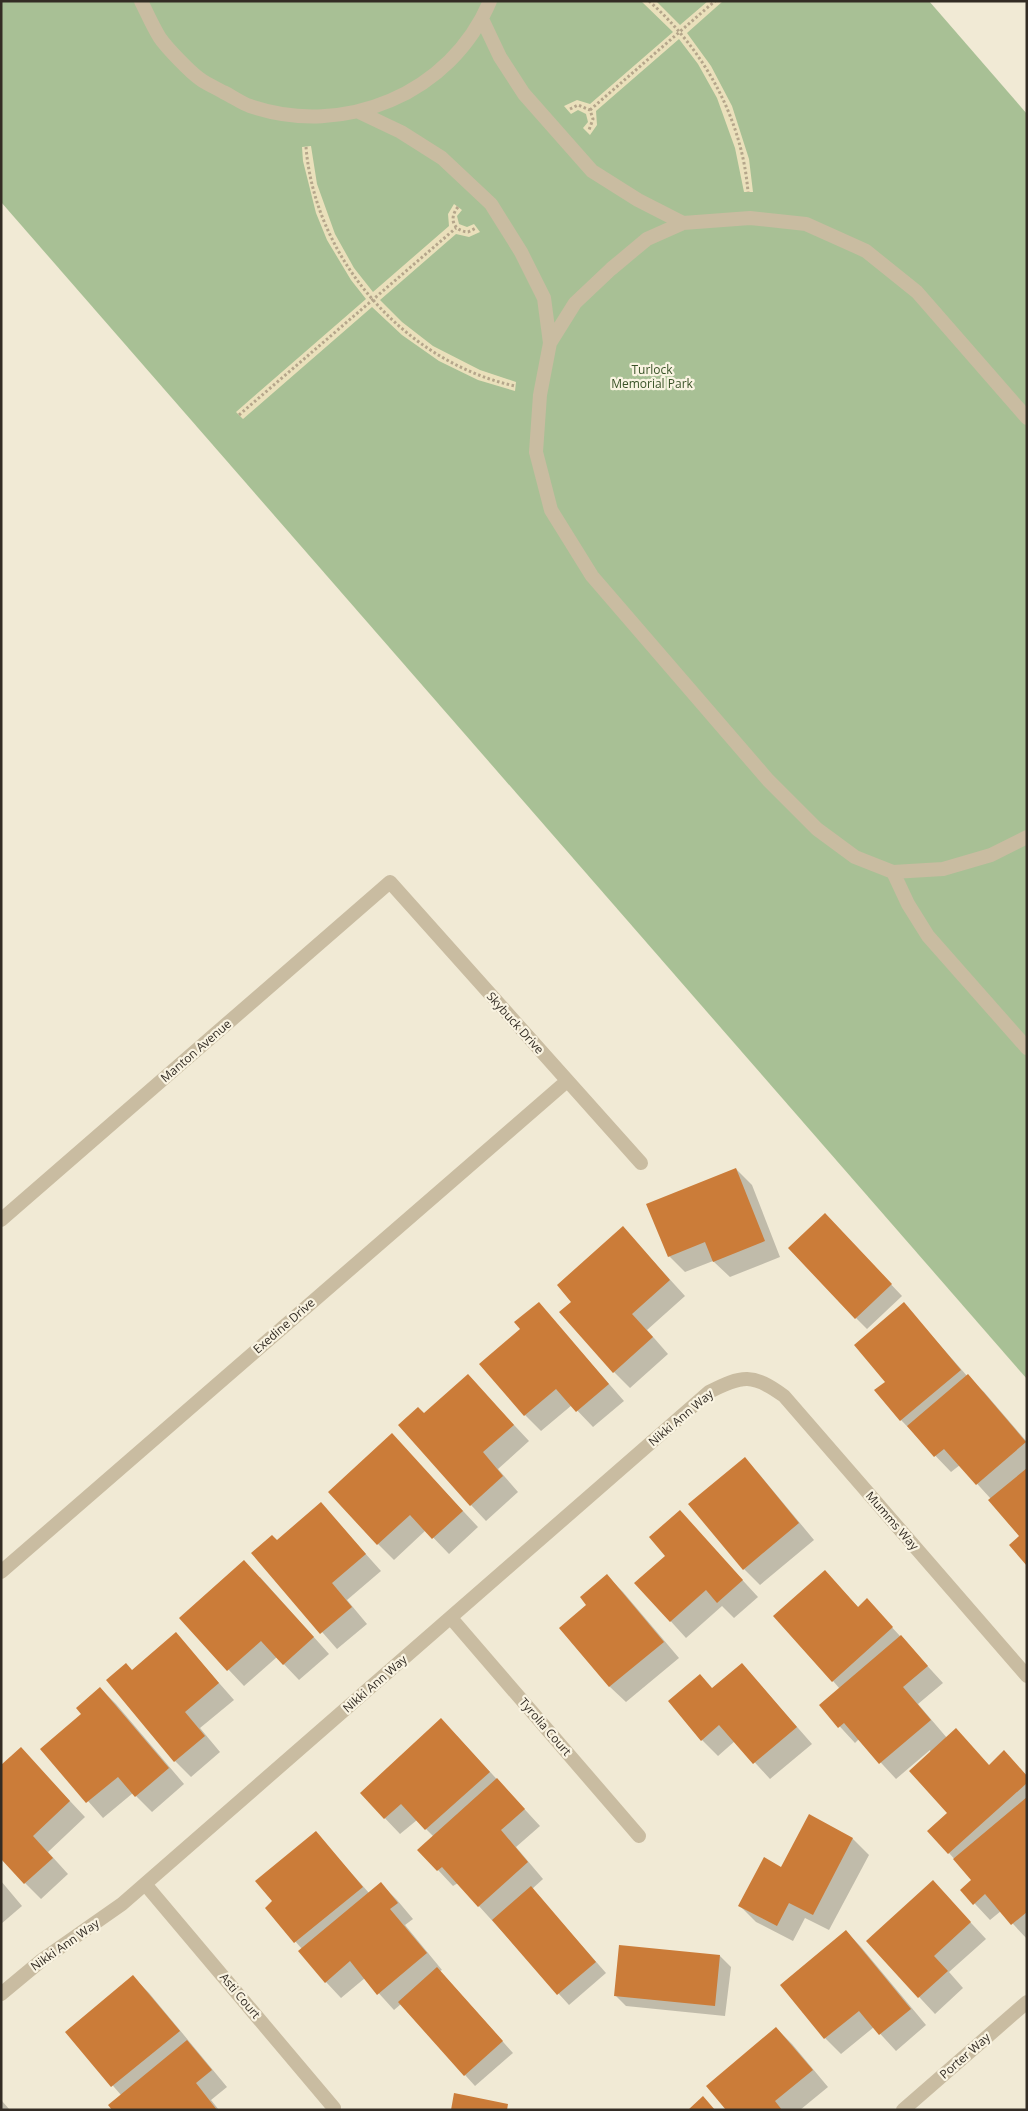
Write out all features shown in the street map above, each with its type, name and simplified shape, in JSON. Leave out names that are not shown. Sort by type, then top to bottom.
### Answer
[{"type":"street","points":[[141,1],[161,39],[200,79],[249,106],[304,117],[359,112],[396,99],[430,79],[459,52],[482,19],[490,1]]},
{"type":"street","points":[[482,19],[500,57],[524,94],[592,171],[638,200],[682,222]]},
{"type":"street","points":[[359,112],[401,132],[442,158],[491,204],[521,252],[544,298],[550,343],[540,394],[536,452],[551,510],[592,576],[768,780],[817,829],[855,858],[893,872],[943,869],[991,855],[1027,837]]},
{"type":"street","points":[[550,343],[575,303],[611,269],[647,240],[682,222],[750,218],[806,224],[866,251],[917,292],[1027,418]]},
{"type":"street","points":[[893,872],[908,904],[928,936],[1027,1048]]},
{"type":"street","name":"Skybuck Drive","points":[[390,882],[641,1163]]},
{"type":"street","name":"Manton Avenue","points":[[1,1220],[390,882]]},
{"type":"street","name":"Exedine Drive","points":[[1,1572],[567,1081]]},
{"type":"street","name":"Nikki Ann Way","points":[[1,1994],[42,1960],[122,1904],[710,1392],[730,1382],[749,1378]]},
{"type":"street","name":"Mumms Way","points":[[749,1378],[770,1385],[784,1396],[1027,1676]]},
{"type":"street","name":"Tyrolia Court","points":[[451,1618],[639,1836]]},
{"type":"street","name":"Asti Court","points":[[145,1884],[334,2108]]},
{"type":"street","name":"Porter Way","points":[[903,2110],[1027,2002]]},
{"type":"path","points":[[649,1],[680,32],[706,67],[725,105],[739,144],[748,192]]},
{"type":"path","points":[[590,110],[715,1]]},
{"type":"path","points":[[568,110],[578,106],[590,110]]},
{"type":"path","points":[[586,132],[593,124],[590,110]]},
{"type":"path","points":[[306,147],[313,188],[330,236],[352,274],[373,300],[403,330],[434,352],[476,374],[516,386]]},
{"type":"path","points":[[458,207],[453,215],[453,224],[456,228],[468,232],[476,228]]},
{"type":"path","points":[[239,416],[456,228]]},
{"type":"green space","name":"Turlock Memorial Park","points":[[1,1],[929,1],[1027,114],[1027,1379],[1,202]]},
{"type":"shaded area","points":[[641,1],[656,1],[680,25],[708,1],[723,1],[687,33],[711,66],[732,106],[749,159],[753,192],[744,192],[735,148],[717,98],[698,64],[679,39],[596,111],[597,125],[590,135],[583,128],[588,122],[586,114],[578,110],[571,114],[564,106],[577,100],[590,104],[673,32]]},
{"type":"shaded area","points":[[311,146],[317,184],[335,234],[354,268],[373,292],[449,226],[448,214],[454,204],[462,210],[457,216],[459,224],[467,227],[474,224],[480,232],[469,237],[456,234],[380,300],[402,322],[433,346],[480,370],[516,382],[515,391],[478,380],[439,361],[402,335],[372,307],[243,419],[236,412],[366,299],[351,280],[327,240],[316,213],[303,161],[302,147]]},
{"type":"building","points":[[736,1168],[765,1241],[713,1262],[705,1242],[668,1257],[646,1204]]},
{"type":"building","points":[[825,1213],[892,1284],[855,1319],[788,1248]]},
{"type":"building","points":[[623,1226],[670,1280],[632,1314],[653,1337],[613,1373],[559,1312],[571,1302],[557,1285]]},
{"type":"building","points":[[539,1302],[609,1384],[576,1412],[556,1389],[524,1416],[479,1364],[520,1329],[514,1322]]},
{"type":"building","points":[[904,1302],[961,1370],[900,1421],[874,1390],[885,1382],[854,1345]]},
{"type":"building","points":[[468,1374],[514,1425],[483,1452],[503,1476],[470,1506],[398,1425],[418,1407],[424,1413]]},
{"type":"building","points":[[968,1374],[1026,1442],[976,1485],[944,1449],[934,1457],[907,1426]]},
{"type":"building","points":[[392,1433],[463,1511],[432,1539],[410,1515],[377,1545],[328,1492]]},
{"type":"building","points":[[745,1457],[799,1523],[743,1570],[688,1504]]},
{"type":"building","points":[[1027,1468],[1027,1566],[1009,1545],[1019,1536],[988,1500]]},
{"type":"building","points":[[321,1502],[366,1554],[332,1583],[352,1607],[320,1634],[251,1553],[272,1535],[277,1540]]},
{"type":"building","points":[[680,1510],[743,1580],[717,1603],[706,1590],[670,1622],[634,1583],[665,1556],[649,1537]]},
{"type":"building","points":[[244,1560],[314,1637],[283,1665],[261,1641],[227,1671],[179,1618]]},
{"type":"building","points":[[825,1570],[858,1607],[867,1598],[893,1627],[832,1682],[773,1616]]},
{"type":"building","points":[[607,1574],[664,1642],[609,1687],[559,1628],[586,1605],[580,1597]]},
{"type":"building","points":[[176,1632],[219,1683],[185,1712],[205,1736],[174,1762],[106,1680],[126,1663],[132,1670]]},
{"type":"building","points":[[901,1635],[928,1666],[903,1687],[931,1720],[879,1764],[844,1723],[838,1728],[819,1705]]},
{"type":"building","points":[[742,1663],[797,1727],[753,1764],[719,1725],[701,1741],[668,1701],[700,1674],[712,1688]]},
{"type":"building","points":[[100,1687],[169,1768],[135,1797],[118,1777],[86,1803],[40,1749],[81,1714],[76,1708]]},
{"type":"building","points":[[441,1718],[490,1772],[425,1830],[401,1804],[384,1819],[360,1793]]},
{"type":"building","points":[[956,1728],[989,1765],[1004,1750],[1027,1776],[1027,1783],[948,1854],[927,1831],[947,1813],[909,1771]]},
{"type":"building","points":[[21,1747],[70,1801],[33,1836],[53,1858],[24,1884],[1,1859],[1,1765]]},
{"type":"building","points":[[497,1778],[525,1809],[501,1830],[528,1862],[478,1907],[442,1867],[437,1871],[417,1850]]},
{"type":"building","points":[[1027,1797],[1027,1912],[1011,1925],[985,1894],[973,1905],[960,1890],[971,1880],[953,1859]]},
{"type":"building","points":[[809,1814],[853,1838],[813,1915],[789,1903],[777,1926],[738,1906],[764,1857],[781,1867]]},
{"type":"building","points":[[316,1831],[363,1887],[294,1943],[265,1908],[272,1901],[255,1881]]},
{"type":"building","points":[[933,1880],[971,1922],[934,1956],[948,1971],[918,1998],[866,1941]]},
{"type":"building","points":[[381,1882],[398,1903],[390,1909],[427,1953],[377,1995],[350,1961],[325,1983],[298,1951]]},
{"type":"building","points":[[531,1886],[596,1962],[557,1995],[492,1920]]},
{"type":"building","points":[[846,1930],[911,2009],[879,2035],[859,2011],[824,2039],[780,1985]]},
{"type":"building","points":[[619,1945],[720,1955],[715,2006],[614,1996]]},
{"type":"building","points":[[437,1967],[503,2041],[464,2076],[398,2002]]},
{"type":"building","points":[[133,1975],[180,2031],[111,2087],[65,2032]]},
{"type":"building","points":[[776,2027],[813,2070],[775,2101],[782,2110],[726,2110],[706,2086]]},
{"type":"building","points":[[187,2040],[212,2070],[196,2083],[217,2110],[112,2110],[108,2105]]},
{"type":"building","points":[[454,2093],[508,2104],[507,2110],[451,2110]]},
{"type":"building","points":[[703,2096],[715,2110],[688,2110]]}]
